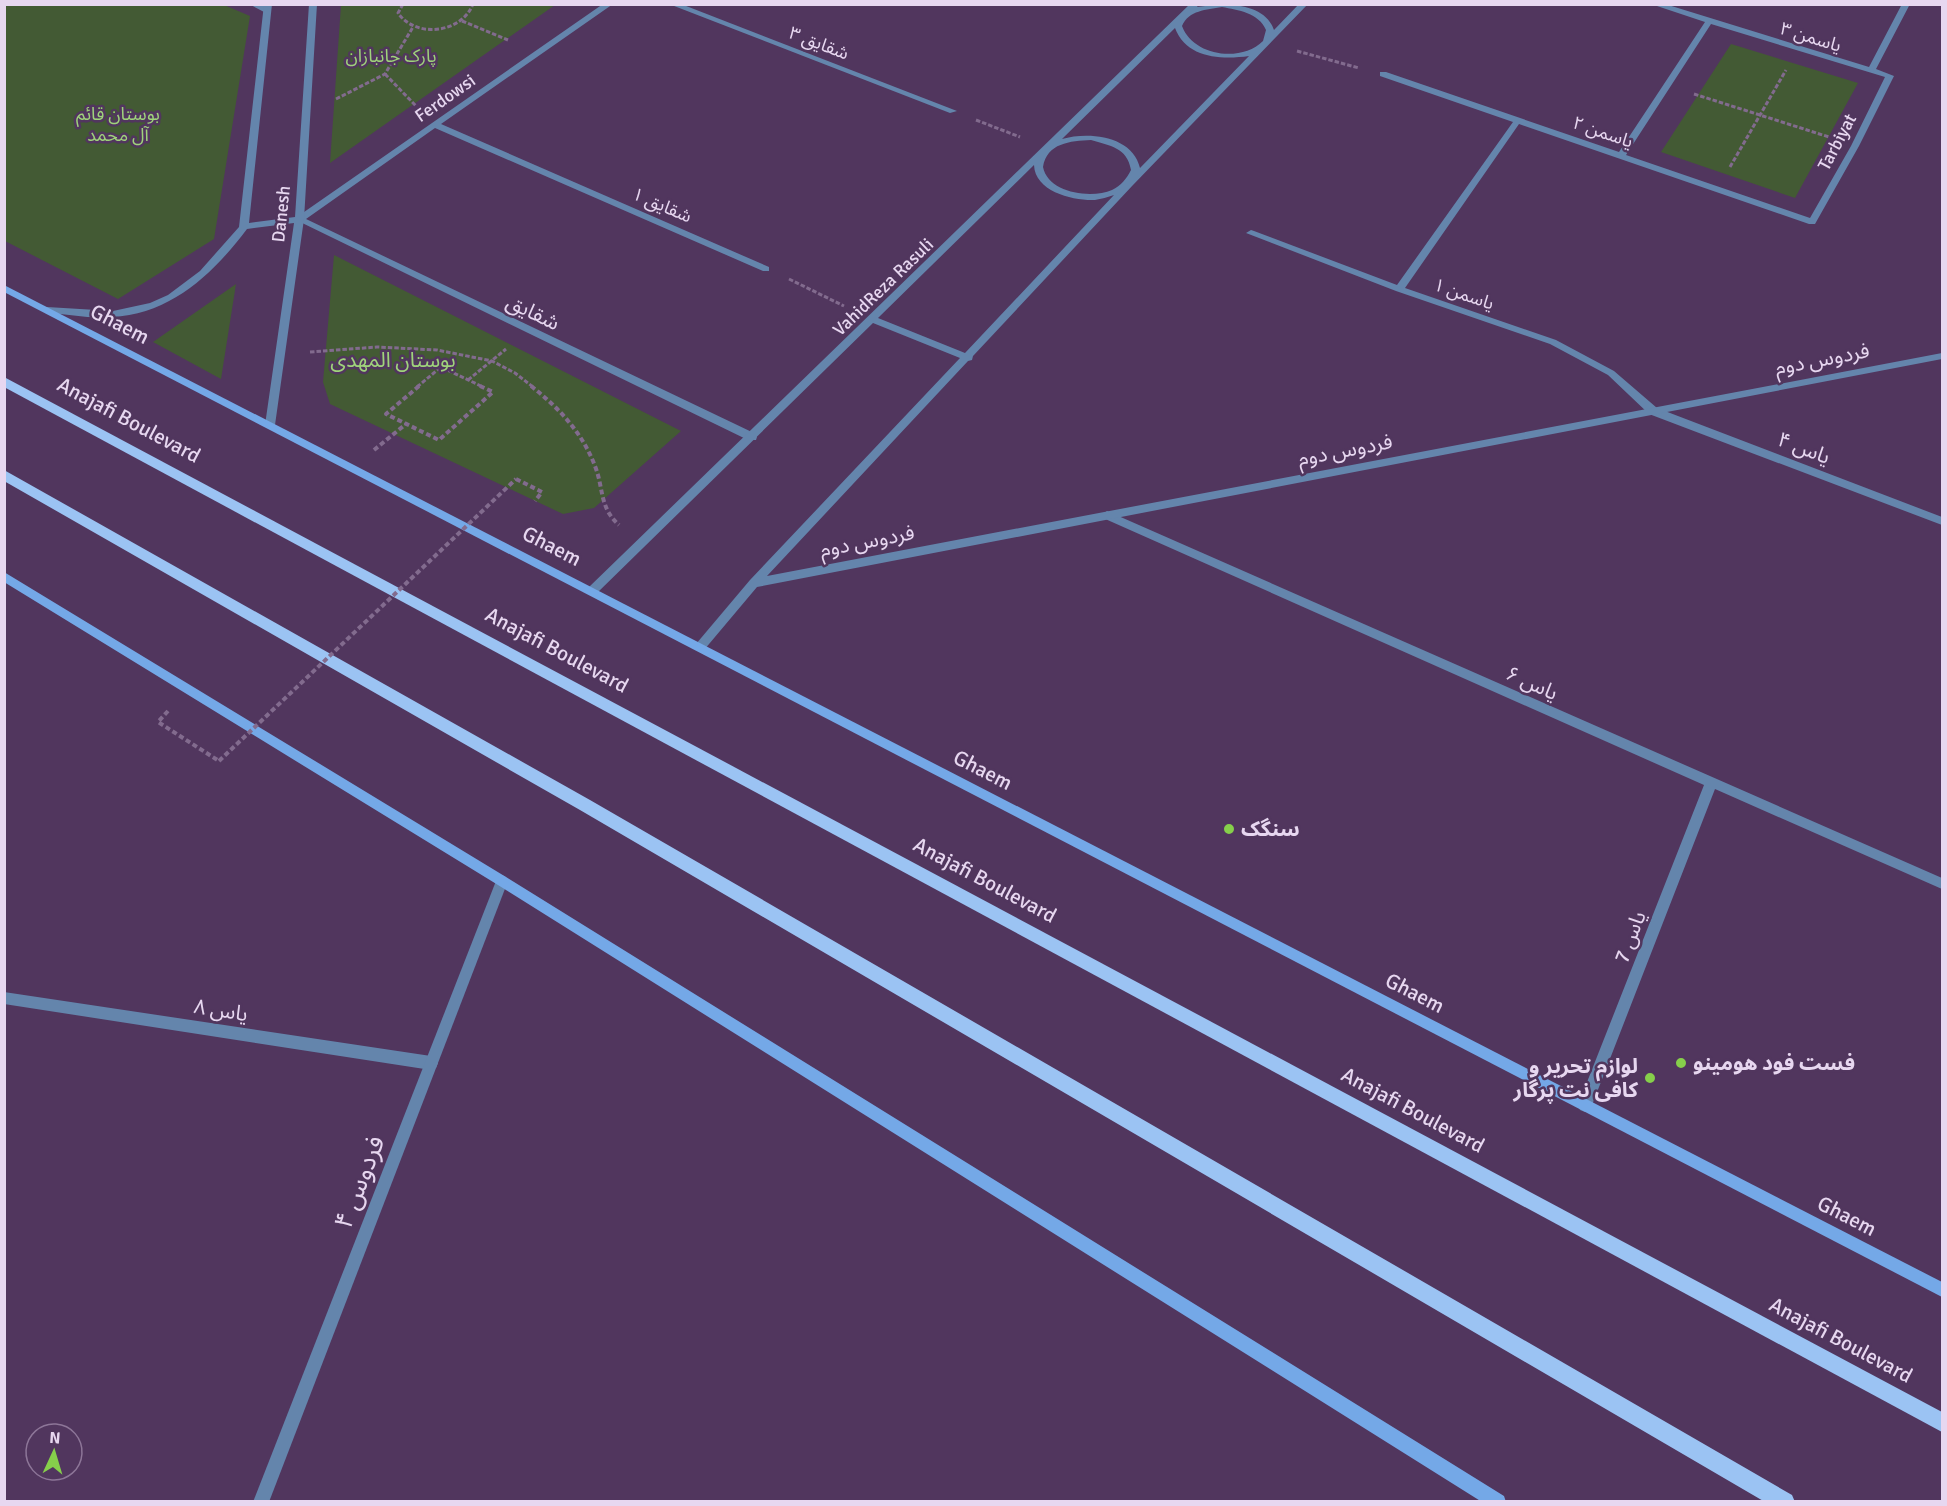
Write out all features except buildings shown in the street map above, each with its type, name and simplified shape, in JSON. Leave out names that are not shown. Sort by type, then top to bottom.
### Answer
[{"type":"main road","name":"Ghaem","points":[[4,288],[1942,1290]]},
{"type":"main road","name":"Anajafi Boulevard","points":[[4,381],[1942,1422]]},
{"type":"main road","points":[[4,475],[585,805],[1785,1502]]},
{"type":"main road","points":[[4,576],[502,881],[1498,1502]]},
{"type":"street","points":[[253,4],[267,7]]},
{"type":"street","name":"Danesh","points":[[270,425],[299,219],[313,4]]},
{"type":"street","name":"Ferdowsi","points":[[299,219],[609,4]]},
{"type":"street","name":"شقایق ۳","points":[[673,4],[953,111]]},
{"type":"street","name":"VahidReza Rasuli","points":[[592,591],[873,320],[1195,4]]},
{"type":"street","points":[[700,647],[754,583],[969,358],[1130,183],[1304,4]]},
{"type":"street","name":"یاسمن ۳","points":[[1655,4],[1890,76]]},
{"type":"street","points":[[1871,70],[1906,4]]},
{"type":"street","points":[[1215,5],[1251,11],[1269,26],[1270,34],[1267,42],[1247,54],[1217,56],[1202,52],[1181,39],[1177,31],[1178,22],[1184,15],[1195,9],[1215,5]]},
{"type":"street","name":"Danesh","points":[[244,227],[267,7]]},
{"type":"street","points":[[1621,156],[1709,21]]},
{"type":"street","name":"یاسمن ۲","points":[[1383,74],[1812,222]]},
{"type":"street","name":"Tarbiyat","points":[[1812,222],[1855,146],[1890,76]]},
{"type":"street","points":[[1399,289],[1518,120]]},
{"type":"street","name":"شقایق ۱","points":[[435,125],[766,269]]},
{"type":"street","points":[[1075,138],[1107,140],[1121,146],[1131,154],[1136,164],[1136,174],[1130,183],[1120,191],[1099,196],[1074,196],[1060,192],[1041,176],[1038,166],[1041,156],[1048,148],[1075,138]]},
{"type":"street","points":[[47,310],[113,314],[152,306],[190,286],[221,259],[244,227],[299,219]]},
{"type":"street","name":"شقایق","points":[[299,219],[752,437]]},
{"type":"street","name":"یاسمن ۱","points":[[1251,233],[1399,289],[1553,342],[1611,373],[1653,411]]},
{"type":"street","points":[[873,320],[969,358]]},
{"type":"street","name":"فردوس دوم","points":[[754,583],[1942,356]]},
{"type":"street","name":"یاس ۴","points":[[1653,411],[1942,521]]},
{"type":"street","name":"یاس ۶","points":[[1107,515],[1942,884]]},
{"type":"street","name":"یاس 7","points":[[1586,1105],[1711,783]]},
{"type":"street","name":"فردوس ۴","points":[[261,1502],[502,881]]},
{"type":"street","name":"یاس ۸","points":[[4,998],[431,1063]]},
{"type":"path","points":[[403,4],[398,13],[400,19],[413,27],[443,28],[462,21],[469,15],[473,4]]},
{"type":"path","points":[[462,21],[538,53]]},
{"type":"path","points":[[306,106],[326,104],[385,74],[413,27]]},
{"type":"path","points":[[1267,42],[1383,74]]},
{"type":"path","points":[[1717,189],[1798,48]]},
{"type":"path","points":[[385,74],[435,125]]},
{"type":"path","points":[[1667,85],[1855,146]]},
{"type":"path","points":[[953,111],[1048,148]]},
{"type":"path","points":[[766,269],[873,320]]},
{"type":"path","points":[[468,380],[530,330]]},
{"type":"path","points":[[279,357],[376,346],[437,350],[492,361],[536,388],[571,422],[595,465],[607,514],[640,545]]},
{"type":"path","points":[[441,367],[468,380],[493,392],[438,440],[386,414],[441,367]]},
{"type":"path","points":[[352,467],[406,424]]},
{"type":"path","points":[[159,723],[219,761],[516,479],[542,492],[535,501]]},
{"type":"green space","name":"پارک جانبازان","points":[[341,4],[555,5],[330,163]]},
{"type":"green space","name":"بوستان قائم آل محمد","points":[[5,5],[224,5],[250,16],[214,239],[118,299],[5,241]]},
{"type":"green space","points":[[1731,44],[1858,83],[1795,198],[1661,152]]},
{"type":"green space","name":"بوستان المهدی","points":[[334,255],[681,431],[594,508],[563,514],[330,404],[323,382]]},
{"type":"green space","points":[[236,284],[221,379],[153,342]]},
{"type":"place","name":"سنگک","points":[[1229,829]]},
{"type":"place","name":"فست فود هومینو","points":[[1681,1063]]},
{"type":"place","name":"لوازم تحریر و کافی نت پرگار","points":[[1650,1078]]}]
